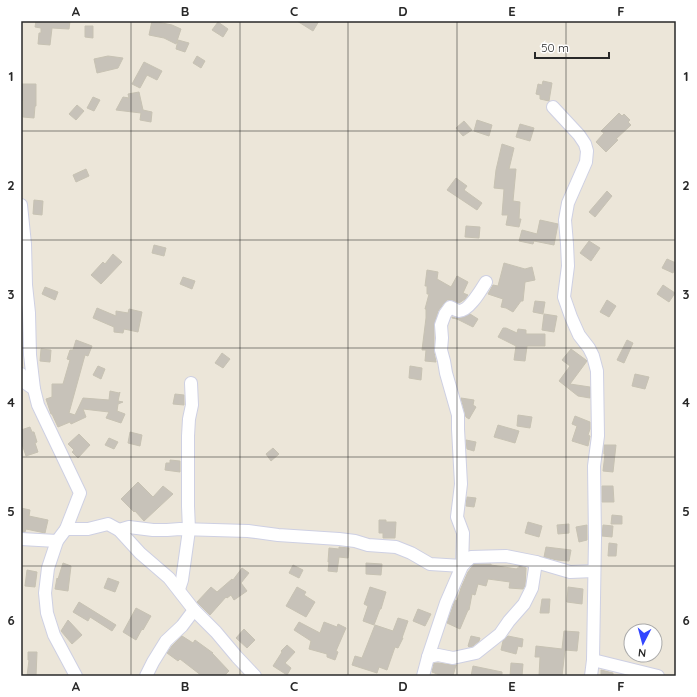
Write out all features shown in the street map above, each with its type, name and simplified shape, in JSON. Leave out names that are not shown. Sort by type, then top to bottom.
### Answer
[{"type":"street","points":[[553,107],[579,135],[585,144],[587,151],[586,162],[568,203],[564,220],[568,244],[568,266],[564,297],[579,335],[593,356],[597,371],[598,436],[594,466],[595,538],[593,660],[591,676]]},
{"type":"street","points":[[21,205],[25,244],[30,355],[34,389],[38,405],[80,493],[66,529],[57,541],[48,568],[45,593],[47,613],[54,635],[76,676]]},
{"type":"street","points":[[462,566],[462,533],[457,517],[461,484],[458,415],[441,350],[441,325],[444,314],[450,307],[460,311],[466,309],[480,293],[486,282]]},
{"type":"street","points":[[21,374],[24,382],[34,389]]},
{"type":"street","points":[[179,589],[182,580],[190,530],[188,506],[188,436],[192,405],[191,383]]},
{"type":"street","points":[[66,529],[88,529],[108,524],[119,530],[140,553],[169,578],[194,610],[216,632],[255,676]]},
{"type":"street","points":[[119,530],[129,527],[153,530],[180,529],[248,531],[278,535],[339,538],[368,545],[396,547],[411,553],[430,564],[462,566]]},
{"type":"street","points":[[21,539],[57,541]]},
{"type":"street","points":[[423,676],[446,603],[462,566],[471,557],[506,556],[536,562],[570,572],[594,571]]},
{"type":"street","points":[[428,657],[438,655],[453,658],[476,653],[500,634],[509,620],[524,604],[532,588],[536,562]]},
{"type":"street","points":[[146,676],[166,641],[182,626],[194,610]]},
{"type":"street","points":[[593,660],[658,676]]},
{"type":"building","points":[[36,21],[70,21],[69,29],[52,28],[50,45],[38,44],[41,28],[35,27]]},
{"type":"building","points":[[152,21],[172,25],[181,29],[176,44],[164,38],[149,35]]},
{"type":"building","points":[[297,21],[319,21],[313,31]]},
{"type":"building","points":[[218,22],[228,29],[223,37],[212,30]]},
{"type":"building","points":[[85,26],[93,26],[93,38],[85,37]]},
{"type":"building","points":[[178,40],[189,43],[185,52],[176,49]]},
{"type":"building","points":[[108,56],[123,58],[118,68],[97,73],[94,59]]},
{"type":"building","points":[[197,56],[205,61],[201,68],[193,63]]},
{"type":"building","points":[[144,62],[162,71],[157,80],[147,75],[140,88],[132,84]]},
{"type":"building","points":[[543,81],[552,83],[549,101],[540,99],[540,95],[536,94],[538,84],[542,85]]},
{"type":"building","points":[[21,84],[36,84],[36,106],[34,118],[23,117]]},
{"type":"building","points":[[139,92],[143,110],[152,112],[151,122],[140,120],[141,113],[116,110],[123,97],[129,98],[128,94]]},
{"type":"building","points":[[93,97],[100,100],[94,111],[87,108]]},
{"type":"building","points":[[77,105],[84,111],[76,120],[69,114]]},
{"type":"building","points":[[619,113],[622,116],[624,114],[630,120],[628,122],[631,125],[616,139],[618,140],[606,152],[596,142],[604,133],[601,131]]},
{"type":"building","points":[[477,120],[492,125],[489,136],[474,131]]},
{"type":"building","points":[[464,121],[472,130],[463,136],[456,128]]},
{"type":"building","points":[[520,124],[534,128],[530,141],[516,137]]},
{"type":"building","points":[[502,144],[514,148],[509,169],[516,169],[513,201],[520,202],[519,219],[521,219],[519,227],[506,225],[508,215],[502,215],[504,189],[494,188],[496,170]]},
{"type":"building","points":[[86,169],[89,176],[76,182],[73,175]]},
{"type":"building","points":[[456,178],[467,186],[464,190],[482,203],[477,210],[447,190]]},
{"type":"building","points":[[607,191],[612,196],[595,217],[589,212]]},
{"type":"building","points":[[34,200],[43,201],[42,215],[33,214]]},
{"type":"building","points":[[540,220],[558,224],[554,245],[534,241],[533,244],[519,241],[522,230],[537,234]]},
{"type":"building","points":[[466,226],[480,227],[479,238],[465,237]]},
{"type":"building","points":[[589,241],[600,248],[591,261],[580,253]]},
{"type":"building","points":[[154,245],[166,248],[164,256],[152,253]]},
{"type":"building","points":[[113,254],[122,262],[101,284],[91,275],[103,262],[105,264]]},
{"type":"building","points":[[667,259],[676,263],[673,273],[662,268]]},
{"type":"building","points":[[504,263],[525,269],[532,267],[535,280],[525,282],[523,301],[521,301],[513,312],[501,307],[503,299],[488,294],[493,285],[498,286]]},
{"type":"building","points":[[427,270],[438,272],[437,279],[451,287],[457,276],[468,282],[463,293],[468,295],[465,299],[459,303],[452,300],[447,300],[438,311],[434,326],[434,352],[436,362],[425,361],[426,350],[422,350],[426,318],[425,309],[429,294],[427,294],[427,286],[425,286]]},
{"type":"building","points":[[183,277],[195,281],[192,289],[180,284]]},
{"type":"building","points":[[663,285],[675,293],[669,302],[657,294]]},
{"type":"building","points":[[45,287],[58,292],[55,300],[42,294]]},
{"type":"building","points":[[607,300],[616,306],[609,317],[600,312]]},
{"type":"building","points":[[535,301],[545,302],[543,314],[533,312]]},
{"type":"building","points":[[97,308],[116,316],[116,311],[128,313],[129,309],[142,312],[138,332],[124,329],[123,333],[114,332],[114,327],[93,318]]},
{"type":"building","points":[[470,314],[478,319],[473,327],[452,318],[461,318]]},
{"type":"building","points":[[544,314],[557,316],[554,332],[542,330]]},
{"type":"building","points":[[503,328],[517,333],[518,329],[526,330],[526,334],[545,334],[545,346],[527,346],[525,361],[514,360],[516,346],[498,337]]},
{"type":"building","points":[[76,340],[92,346],[88,356],[85,355],[69,413],[75,415],[83,398],[109,400],[110,391],[120,392],[118,401],[123,402],[118,404],[117,411],[125,414],[121,423],[106,418],[109,412],[83,409],[86,417],[71,424],[70,422],[58,427],[51,414],[46,399],[52,397],[52,384],[63,384],[70,360],[67,359],[70,350],[73,350]]},
{"type":"building","points":[[627,340],[633,343],[624,363],[617,360]]},
{"type":"building","points":[[41,349],[51,350],[50,362],[40,361]]},
{"type":"building","points":[[571,349],[587,361],[570,384],[590,387],[590,398],[578,396],[559,381],[570,366],[562,360]]},
{"type":"building","points":[[222,353],[230,359],[223,368],[215,363]]},
{"type":"building","points":[[98,366],[105,369],[101,379],[93,375]]},
{"type":"building","points":[[410,366],[422,368],[421,380],[409,378]]},
{"type":"building","points":[[635,374],[649,377],[645,389],[632,386]]},
{"type":"building","points":[[175,394],[184,395],[184,405],[173,404]]},
{"type":"building","points":[[461,398],[474,400],[473,405],[476,407],[469,419],[466,417]]},
{"type":"building","points":[[518,415],[532,417],[530,428],[517,426]]},
{"type":"building","points":[[575,416],[590,422],[588,446],[572,441],[577,426],[572,424]]},
{"type":"building","points":[[498,425],[519,431],[515,443],[494,437]]},
{"type":"building","points":[[30,427],[32,432],[34,432],[38,452],[26,456],[21,441],[21,430]]},
{"type":"building","points":[[130,432],[142,435],[140,446],[128,443]]},
{"type":"building","points":[[79,434],[90,445],[78,458],[72,452],[74,450],[68,444]]},
{"type":"building","points":[[109,438],[118,442],[114,449],[105,445]]},
{"type":"building","points":[[466,440],[476,442],[474,451],[467,449]]},
{"type":"building","points":[[604,445],[616,445],[613,472],[603,471],[605,454]]},
{"type":"building","points":[[273,448],[279,454],[271,461],[266,454]]},
{"type":"building","points":[[170,460],[180,461],[180,472],[165,470],[166,463],[170,463]]},
{"type":"building","points":[[138,482],[153,497],[163,486],[173,494],[144,521],[121,499]]},
{"type":"building","points":[[602,486],[613,486],[614,502],[602,502]]},
{"type":"building","points":[[467,497],[476,498],[474,507],[466,506]]},
{"type":"building","points":[[21,508],[30,510],[29,516],[48,520],[45,533],[26,529],[25,532],[21,532]]},
{"type":"building","points":[[612,515],[622,516],[622,524],[611,524]]},
{"type":"building","points":[[379,520],[396,522],[395,538],[383,538],[383,533],[379,533]]},
{"type":"building","points":[[528,522],[542,526],[539,537],[525,533]]},
{"type":"building","points":[[569,524],[569,533],[558,534],[557,525]]},
{"type":"building","points":[[587,525],[587,540],[579,542],[576,527]]},
{"type":"building","points":[[603,525],[613,526],[612,537],[602,536]]},
{"type":"building","points":[[609,543],[617,544],[616,556],[608,556]]},
{"type":"building","points":[[339,547],[349,548],[348,558],[339,557],[337,572],[328,571],[329,548],[339,549]]},
{"type":"building","points":[[546,547],[571,550],[569,561],[544,557]]},
{"type":"building","points":[[63,563],[71,566],[68,591],[55,589],[57,578],[58,579]]},
{"type":"building","points":[[366,563],[382,564],[381,575],[366,574]]},
{"type":"building","points":[[474,564],[491,564],[517,569],[519,566],[526,568],[525,586],[523,589],[509,588],[510,582],[488,579],[486,586],[478,584],[475,595],[472,594],[469,610],[460,629],[447,623],[455,600],[457,601],[468,572]]},
{"type":"building","points":[[293,565],[303,570],[299,578],[289,573]]},
{"type":"building","points":[[242,568],[249,573],[241,583],[247,591],[234,600],[231,595],[227,598],[226,597],[210,615],[197,602],[211,587],[217,592],[232,579],[233,580]]},
{"type":"building","points":[[27,570],[37,572],[35,587],[25,586]]},
{"type":"building","points":[[108,578],[119,582],[115,592],[104,588]]},
{"type":"building","points":[[297,587],[306,592],[304,595],[315,602],[306,617],[286,606]]},
{"type":"building","points":[[370,587],[386,592],[374,625],[363,621],[368,606],[364,604]]},
{"type":"building","points":[[568,587],[583,589],[582,604],[567,602]]},
{"type":"building","points":[[542,599],[550,599],[549,613],[540,613]]},
{"type":"building","points":[[79,602],[116,625],[112,631],[90,617],[88,621],[73,612]]},
{"type":"building","points":[[136,608],[151,616],[136,640],[123,632]]},
{"type":"building","points":[[418,609],[431,614],[425,626],[413,621]]},
{"type":"building","points":[[398,618],[408,621],[403,638],[398,648],[395,647],[387,670],[379,667],[377,673],[352,665],[355,656],[362,658],[375,625],[393,631]]},
{"type":"building","points":[[68,620],[82,635],[72,644],[61,631]]},
{"type":"building","points":[[299,622],[320,633],[324,622],[337,627],[338,624],[346,628],[336,651],[338,652],[335,660],[327,657],[327,654],[309,649],[311,641],[294,630]]},
{"type":"building","points":[[244,629],[255,640],[247,648],[236,638]]},
{"type":"building","points":[[564,631],[579,632],[577,651],[565,650],[562,676],[539,676],[540,657],[535,657],[536,646],[562,649]]},
{"type":"building","points":[[182,636],[193,643],[195,640],[213,653],[229,671],[224,676],[202,676],[180,659],[178,661],[167,653]]},
{"type":"building","points":[[471,636],[480,638],[479,641],[473,646],[469,647],[468,646]]},
{"type":"building","points":[[508,636],[523,639],[522,647],[518,646],[516,654],[501,650],[503,641]]},
{"type":"building","points":[[287,645],[295,652],[285,663],[291,668],[287,675],[273,666],[282,652],[281,651]]},
{"type":"building","points":[[28,652],[37,652],[36,676],[27,676],[29,660]]},
{"type":"building","points":[[434,663],[456,665],[453,676],[442,676],[432,672]]},
{"type":"building","points":[[511,663],[523,664],[522,676],[510,676]]},
{"type":"building","points":[[473,666],[502,672],[502,676],[471,676]]},
{"type":"building","points":[[601,670],[613,673],[613,676],[601,675]]}]
